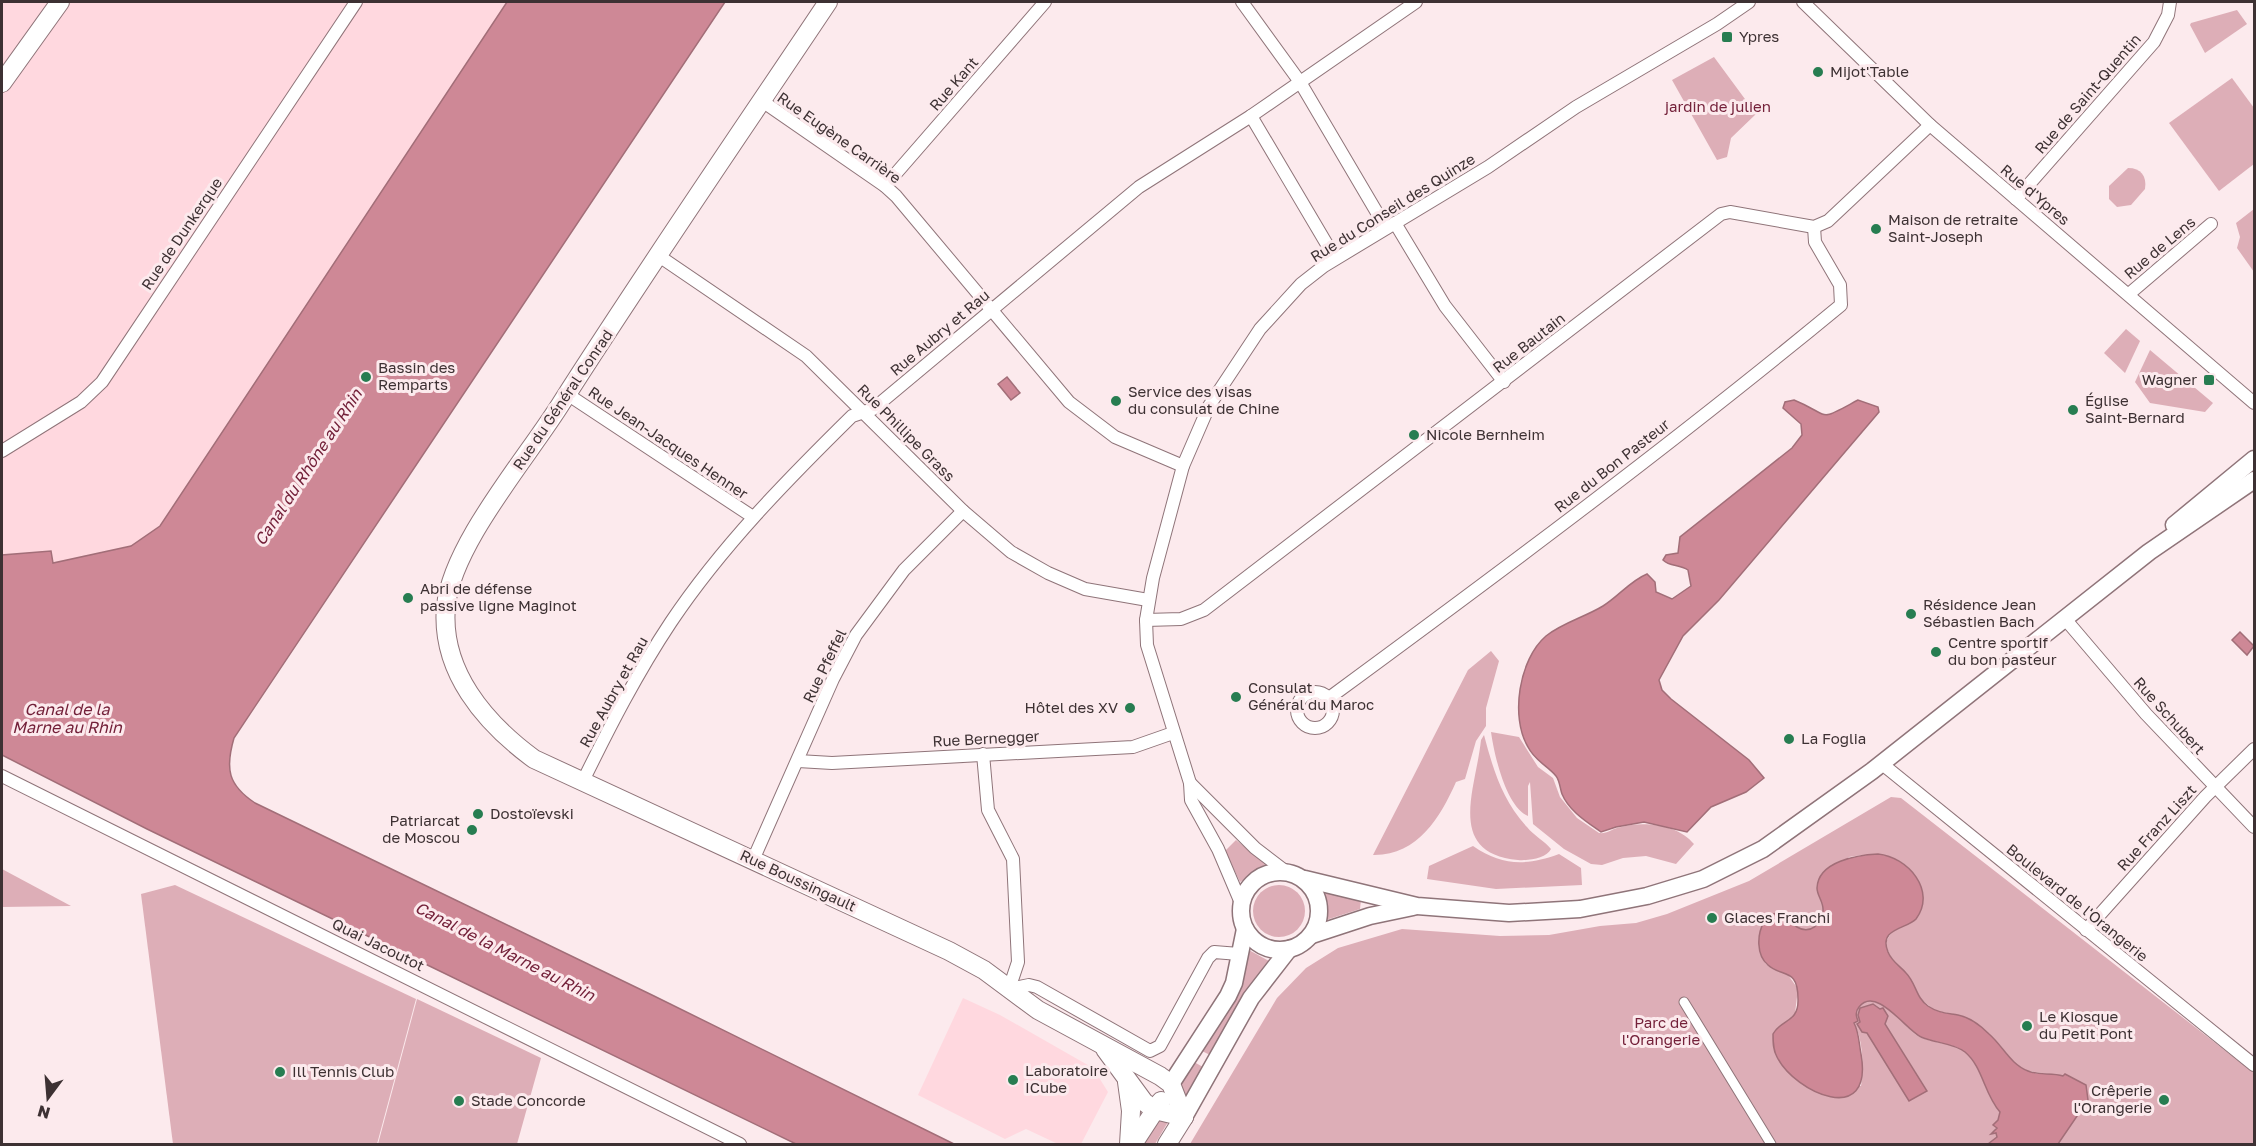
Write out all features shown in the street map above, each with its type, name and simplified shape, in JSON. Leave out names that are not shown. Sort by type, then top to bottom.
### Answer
[{"type":"main road","points":[[2,82],[60,2]]},
{"type":"main road","name":"Rue du Général Conrad","points":[[582,783],[534,759],[508,739],[482,712],[454,664],[445,619],[449,588],[459,558],[656,254],[828,2]]},
{"type":"main road","name":"Rue Boussingault","points":[[582,783],[949,951],[984,970],[1038,1010],[1105,1048],[1124,1054],[1171,1084]]},
{"type":"main road","name":"Rue Boussingault","points":[[1105,1048],[1144,1102],[1155,1110]]},
{"type":"main road","name":"Rue Boussingault","points":[[1126,1077],[1131,1111],[1131,1144]]},
{"type":"main road","points":[[1171,1084],[1184,1117]]},
{"type":"main road","points":[[1131,1144],[1171,1084]]},
{"type":"main road","points":[[1155,1110],[1184,1117]]},
{"type":"main road","points":[[1167,1144],[1184,1117]]},
{"type":"street","name":"Rue de Dunkerque","points":[[2,451],[81,402],[102,382],[356,2]]},
{"type":"street","name":"Rue Kant","points":[[885,186],[1045,2]]},
{"type":"street","points":[[1242,2],[1300,82],[1391,226],[1445,306],[1504,382]]},
{"type":"street","name":"Rue Aubry et Rau","points":[[582,783],[628,693],[672,621],[753,517],[852,416],[873,409],[1138,187],[1251,116],[1416,2]]},
{"type":"street","name":"Rue du Conseil des Quinze","points":[[1241,903],[1218,849],[1191,800],[1190,783],[1147,645],[1148,600],[1183,466],[1209,406],[1243,353],[1301,284],[1335,258],[1488,167],[1576,107],[1717,24],[1749,2]]},
{"type":"street","name":"Rue d'Ypres","points":[[1803,2],[1930,125],[2254,403]]},
{"type":"street","name":"Rue de Saint-Quentin","points":[[2016,199],[2154,42],[2168,15],[2170,2]]},
{"type":"street","name":"Rue Eugène Carrière","points":[[762,101],[885,186],[1069,402],[1115,437],[1183,466]]},
{"type":"street","points":[[1251,116],[1335,258]]},
{"type":"street","points":[[1814,226],[1828,221],[1930,125]]},
{"type":"street","name":"Rue Bautain","points":[[1146,620],[1181,619],[1204,610],[1721,214],[1730,212],[1814,226]]},
{"type":"street","name":"Rue de Lens","points":[[2129,294],[2211,225]]},
{"type":"street","name":"Rue du Bon Pasteur","points":[[1329,698],[1490,580],[1773,361],[1841,305],[1840,285],[1815,242],[1814,226]]},
{"type":"street","name":"Rue Phillipe Grass","points":[[656,254],[806,356],[963,511],[1011,552],[1048,573],[1085,589],[1148,600]]},
{"type":"street","name":"Rue Jean-Jacques Henner","points":[[567,393],[753,517]]},
{"type":"street","points":[[2149,552],[2180,518],[2254,459]]},
{"type":"street","points":[[1305,879],[1318,897],[1320,920],[1312,935],[1302,944],[1289,950],[1272,950],[1256,942],[1245,929],[1241,917],[1241,903],[1251,883],[1268,872],[1285,871],[1305,879],[1417,906],[1509,913],[1581,909],[1647,896],[1703,879],[1763,849],[1881,763],[2066,620],[2149,552],[2254,480]]},
{"type":"street","name":"Rue Pfeffel","points":[[753,860],[833,679],[856,635],[904,570],[963,511]]},
{"type":"street","name":"Rue Schubert","points":[[2066,620],[2214,787],[2254,827]]},
{"type":"street","name":"Rue Bernegger","points":[[798,761],[832,763],[1133,747],[1173,733]]},
{"type":"street","name":"Rue Franz Liszt","points":[[2086,930],[2214,787],[2254,749]]},
{"type":"street","points":[[982,754],[988,810],[1013,859],[1018,962],[1009,988],[1029,985],[1037,987],[1150,1051],[1160,1046],[1208,958],[1214,952],[1239,954]]},
{"type":"street","name":"Boulevard de l'Orangerie","points":[[1881,763],[2254,1065]]},
{"type":"street","name":"Quai Jacoutot","points":[[2,776],[740,1144]]},
{"type":"street","name":"Rue du Conseil des Quinze","points":[[1190,783],[1255,848],[1285,871]]},
{"type":"street","points":[[1312,935],[1370,916],[1417,906]]},
{"type":"street","points":[[1171,1084],[1228,996],[1234,982],[1245,929]]},
{"type":"street","points":[[1184,1117],[1251,998],[1289,950]]},
{"type":"street","points":[[1684,1002],[1771,1144]]},
{"type":"shaded area","points":[[2,2],[507,2],[160,526],[131,546],[53,563],[51,552],[2,555]]},
{"type":"shaded area","name":"Laboratoire ICube","points":[[963,998],[1000,1015],[1093,1068],[1108,1092],[1081,1144],[1058,1144],[1026,1129],[1005,1139],[918,1095]]},
{"type":"green space","points":[[2237,10],[2247,24],[2205,53],[2191,23]]},
{"type":"green space","name":"jardin de julien","points":[[1714,57],[1756,114],[1731,138],[1727,157],[1717,160],[1672,80]]},
{"type":"green space","points":[[2232,78],[2254,108],[2254,164],[2219,191],[2169,123]]},
{"type":"green space","points":[[2128,168],[2140,171],[2145,180],[2145,189],[2131,205],[2117,207],[2109,199],[2109,186]]},
{"type":"green space","points":[[2254,209],[2254,272],[2237,248],[2240,237],[2236,223]]},
{"type":"green space","points":[[2126,329],[2140,341],[2125,373],[2104,353]]},
{"type":"green space","points":[[2150,350],[2213,403],[2205,412],[2150,403],[2135,382]]},
{"type":"green space","points":[[1491,651],[1499,661],[1486,708],[1486,726],[1476,741],[1465,779],[1456,782],[1434,821],[1414,842],[1389,854],[1373,855],[1468,670]]},
{"type":"green space","points":[[1491,732],[1519,737],[1538,767],[1553,778],[1560,797],[1577,818],[1599,833],[1637,824],[1648,824],[1679,832],[1694,844],[1676,864],[1646,856],[1623,858],[1602,865],[1591,864],[1564,849],[1533,824],[1530,782],[1528,816],[1520,811],[1513,802],[1502,779]]},
{"type":"green space","points":[[1484,735],[1495,772],[1511,806],[1530,830],[1551,849],[1541,857],[1518,860],[1495,855],[1481,845],[1473,832],[1470,816],[1471,798],[1481,740]]},
{"type":"green space","name":"Parc de l'Orangerie","points":[[1891,797],[1901,798],[2254,1073],[2254,1144],[2058,1144],[2071,1122],[2085,1106],[2063,1076],[2028,1071],[2016,1065],[2001,1046],[1979,1026],[1959,1015],[1936,1011],[1919,998],[1906,973],[1892,960],[1886,946],[1887,940],[1920,885],[1907,866],[1899,861],[1881,855],[1871,855],[1849,857],[1817,891],[1823,909],[1821,919],[1811,929],[1802,929],[1793,925],[1784,914],[1760,937],[1761,953],[1766,964],[1786,972],[1798,989],[1795,1013],[1790,1021],[1775,1030],[1777,1058],[1792,1074],[1861,1086],[1862,1054],[1854,1023],[1860,1006],[1867,1001],[1875,1001],[1890,1010],[1918,1036],[1961,1049],[1972,1059],[1990,1097],[2000,1112],[1997,1137],[1990,1144],[1190,1144],[1277,998],[1306,968],[1338,948],[1402,929],[1500,936],[1549,935],[1600,926],[1636,923],[1667,914],[1749,881]],"holes":[[[1860,1008],[1880,1010],[1886,1018],[1885,1024],[1927,1090],[1909,1101],[1867,1033],[1862,1032],[1858,1015]]]},
{"type":"green space","points":[[1236,840],[1266,864],[1240,882],[1225,851]]},
{"type":"green space","points":[[1473,846],[1494,857],[1514,862],[1536,861],[1559,854],[1581,868],[1582,885],[1496,889],[1427,879],[1429,866]]},
{"type":"green space","points":[[2,869],[71,906],[2,907]]},
{"type":"green space","name":"Ill Tennis Club","points":[[175,885],[416,999],[377,1144],[173,1144],[141,894]]},
{"type":"green space","points":[[1279,885],[1289,887],[1297,893],[1303,901],[1305,911],[1303,921],[1297,929],[1289,935],[1279,937],[1269,935],[1261,929],[1255,921],[1253,911],[1255,901],[1261,893],[1269,887]]},
{"type":"green space","points":[[1325,893],[1361,900],[1360,909],[1326,920]]},
{"type":"green space","points":[[1247,949],[1269,961],[1243,994],[1210,1055],[1202,1051]]},
{"type":"green space","name":"Stade Concorde","points":[[417,999],[541,1058],[517,1144],[378,1144]]},
{"type":"green space","points":[[1194,1062],[1203,1067],[1186,1098],[1180,1085]]},
{"type":"green space","points":[[1156,1120],[1168,1122],[1155,1144],[1140,1144]]},
{"type":"water","name":"Bassin des Remparts","points":[[507,2],[725,2],[234,738],[230,767],[234,783],[255,803],[954,1144],[796,1144],[147,829],[2,755],[2,555],[51,551],[53,563],[131,546],[160,526]]},
{"type":"water","points":[[1007,377],[1020,393],[1011,400],[998,384]]},
{"type":"water","points":[[1794,400],[1824,415],[1858,400],[1878,407],[1879,412],[1719,600],[1683,636],[1659,680],[1662,690],[1671,699],[1749,760],[1764,778],[1746,792],[1711,807],[1687,832],[1644,822],[1601,832],[1569,806],[1557,778],[1534,756],[1522,735],[1519,720],[1520,689],[1529,659],[1537,646],[1552,631],[1603,606],[1647,574],[1655,582],[1656,592],[1672,599],[1691,586],[1688,570],[1663,560],[1666,555],[1678,553],[1680,537],[1792,448],[1802,435],[1801,424],[1783,408],[1785,402]]},
{"type":"water","points":[[2240,632],[2254,646],[2247,655],[2232,640]]},
{"type":"water","points":[[1878,854],[1900,861],[1916,877],[1921,887],[1922,908],[1916,919],[1890,934],[1886,944],[1888,952],[1909,977],[1924,1003],[1935,1010],[1962,1016],[1975,1022],[2022,1068],[2037,1073],[2063,1076],[2065,1074],[2086,1085],[2088,1100],[2058,1144],[1988,1144],[1997,1137],[1996,1133],[1991,1134],[1997,1128],[1993,1125],[1998,1120],[2000,1112],[1971,1058],[1960,1049],[1921,1037],[1891,1011],[1874,1001],[1866,1002],[1859,1007],[1856,1014],[1858,1021],[1854,1023],[1861,1054],[1862,1077],[1856,1091],[1845,1097],[1831,1097],[1815,1091],[1786,1070],[1777,1057],[1773,1034],[1776,1029],[1793,1017],[1798,1007],[1798,999],[1792,978],[1773,969],[1761,956],[1759,938],[1764,922],[1773,914],[1784,913],[1797,927],[1811,929],[1818,924],[1822,916],[1822,905],[1817,888],[1824,871],[1840,861]]},
{"type":"water","points":[[1873,1004],[1880,1009],[1883,1008],[1888,1016],[1885,1024],[1927,1091],[1909,1101],[1867,1033],[1862,1032],[1857,1024],[1860,1022],[1858,1015],[1860,1008]]},
{"type":"place","name":"Ypres","points":[[1727,37]]},
{"type":"place","name":"Mijot'Table","points":[[1818,72]]},
{"type":"place","name":"Maison de retraite Saint-Joseph","points":[[1876,229]]},
{"type":"place","name":"Bassin des Remparts","points":[[366,377]]},
{"type":"place","name":"Wagner","points":[[2209,380]]},
{"type":"place","name":"Service des visas du consulat de Chine","points":[[1116,401]]},
{"type":"place","name":"Église Saint-Bernard","points":[[2073,410]]},
{"type":"place","name":"Nicole Bernheim","points":[[1414,435]]},
{"type":"place","name":"Abri de défense passive ligne Maginot","points":[[408,598]]},
{"type":"place","name":"Résidence Jean Sébastien Bach","points":[[1911,614]]},
{"type":"place","name":"Centre sportif du bon pasteur","points":[[1936,652]]},
{"type":"place","name":"Consulat Général du Maroc","points":[[1236,697]]},
{"type":"place","name":"Hôtel des XV","points":[[1130,708]]},
{"type":"place","name":"La Foglia","points":[[1789,739]]},
{"type":"place","name":"Dostoïevski","points":[[478,814]]},
{"type":"place","name":"Patriarcat de Moscou","points":[[472,830]]},
{"type":"place","name":"Glaces Franchi","points":[[1712,918]]},
{"type":"place","name":"Le Kiosque du Petit Pont","points":[[2027,1026]]},
{"type":"place","name":"Ill Tennis Club","points":[[280,1072]]},
{"type":"place","name":"Laboratoire ICube","points":[[1013,1080]]},
{"type":"place","name":"Crêperie l'Orangerie","points":[[2164,1100]]},
{"type":"place","name":"Stade Concorde","points":[[459,1101]]},
{"type":"water label","name":"Canal du Rhône au Rhin","points":[[308,467]]},
{"type":"water label","name":"Canal de la Marne au Rhin","points":[[67,718]]},
{"type":"water label","name":"Canal de la Marne au Rhin","points":[[505,951]]}]
